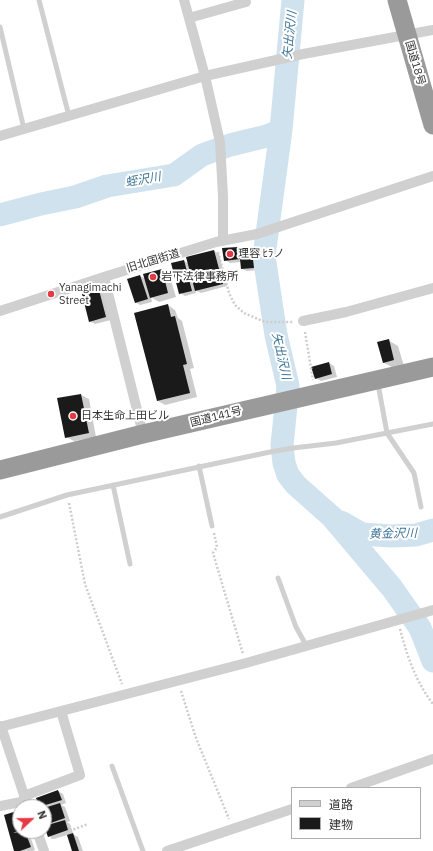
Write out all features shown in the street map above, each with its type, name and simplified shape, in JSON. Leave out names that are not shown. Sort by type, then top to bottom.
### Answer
[{"type":"highway","name":"国道18号","points":[[397,0],[433,125]]},
{"type":"highway","name":"国道141号","points":[[0,470],[143,434],[433,367]]},
{"type":"street","points":[[184,0],[205,76],[222,153],[223,196],[219,241]]},
{"type":"street","points":[[189,18],[246,2]]},
{"type":"street","points":[[0,136],[205,76],[275,62],[303,54],[408,36],[433,30]]},
{"type":"street","name":"旧北国街道","points":[[0,311],[219,241],[257,234],[433,176]]},
{"type":"street","points":[[104,277],[143,434]]},
{"type":"street","points":[[303,321],[346,312],[433,288]]},
{"type":"street","points":[[25,799],[1,727],[246,663],[428,611]]},
{"type":"street","points":[[30,799],[80,775],[61,711]]},
{"type":"street","points":[[354,787],[433,759]]},
{"type":"street","points":[[0,806],[12,804]]},
{"type":"street","points":[[167,851],[195,847],[233,829],[291,809]]},
{"type":"lane","points":[[39,0],[69,116]]},
{"type":"lane","points":[[0,27],[24,129]]},
{"type":"lane","points":[[377,379],[387,433],[414,473],[421,507]]},
{"type":"lane","points":[[0,517],[67,495],[199,466],[293,448],[336,443],[433,424]]},
{"type":"lane","points":[[199,466],[212,526]]},
{"type":"lane","points":[[113,485],[130,564]]},
{"type":"lane","points":[[278,578],[296,627],[306,646]]},
{"type":"lane","points":[[112,766],[143,851]]},
{"type":"path","points":[[219,241],[223,275],[228,293],[236,305],[244,313],[265,322],[289,322]]},
{"type":"path","points":[[303,321],[307,396]]},
{"type":"path","points":[[67,495],[86,584],[126,694]]},
{"type":"path","points":[[212,526],[217,547],[213,553],[246,663]]},
{"type":"path","points":[[398,619],[414,673],[425,694],[433,704]]},
{"type":"path","points":[[178,681],[196,738],[233,829]]},
{"type":"path","points":[[42,846],[88,824]]},
{"type":"building","points":[[243,246],[247,246],[248,250],[252,251],[254,268],[241,269],[240,259],[224,261],[222,248],[238,247],[238,250],[242,250]]},
{"type":"building","points":[[214,250],[223,284],[195,291],[186,257]]},
{"type":"building","points":[[184,260],[192,291],[179,294],[171,263]]},
{"type":"building","points":[[162,269],[168,293],[150,298],[143,274]]},
{"type":"building","points":[[140,275],[148,299],[135,303],[127,279]]},
{"type":"building","points":[[99,290],[106,317],[89,322],[82,294]]},
{"type":"building","points":[[168,304],[171,317],[175,316],[187,364],[183,365],[190,393],[157,401],[134,313]]},
{"type":"building","points":[[389,339],[394,360],[383,363],[377,342]]},
{"type":"building","points":[[329,362],[332,374],[315,379],[311,367]]},
{"type":"building","name":"日本生命上田ビル","points":[[81,394],[89,433],[65,438],[57,398]]},
{"type":"building","points":[[58,790],[62,800],[52,803],[52,799],[36,798]]},
{"type":"building","points":[[60,803],[65,818],[52,823],[52,806]]},
{"type":"building","points":[[12,812],[12,839],[28,839],[31,847],[20,851],[14,851],[4,815]]},
{"type":"building","points":[[65,820],[68,830],[52,836],[52,824]]},
{"type":"building","points":[[73,833],[79,851],[72,851],[67,835]]},
{"type":"waterway","name":"矢出沢川","points":[[293,0],[281,130],[264,256],[276,335],[288,386],[282,445],[284,463],[288,475],[296,485],[332,517],[392,588],[420,628],[433,661]]},
{"type":"waterway","name":"蛭沢川","points":[[0,215],[75,197],[107,186],[174,175],[202,155],[230,145],[267,136],[281,130]]},
{"type":"waterway","name":"黄金沢川","points":[[341,522],[362,534],[391,536],[416,535],[433,530]]},
{"type":"place","name":"理容 ﾋﾗノ","points":[[230,254]]},
{"type":"place","name":"岩下法律事務所","points":[[153,277]]},
{"type":"place","name":"Yanagimachi Street","points":[[51,294]]},
{"type":"place","name":"日本生命上田ビル","points":[[73,416]]}]
